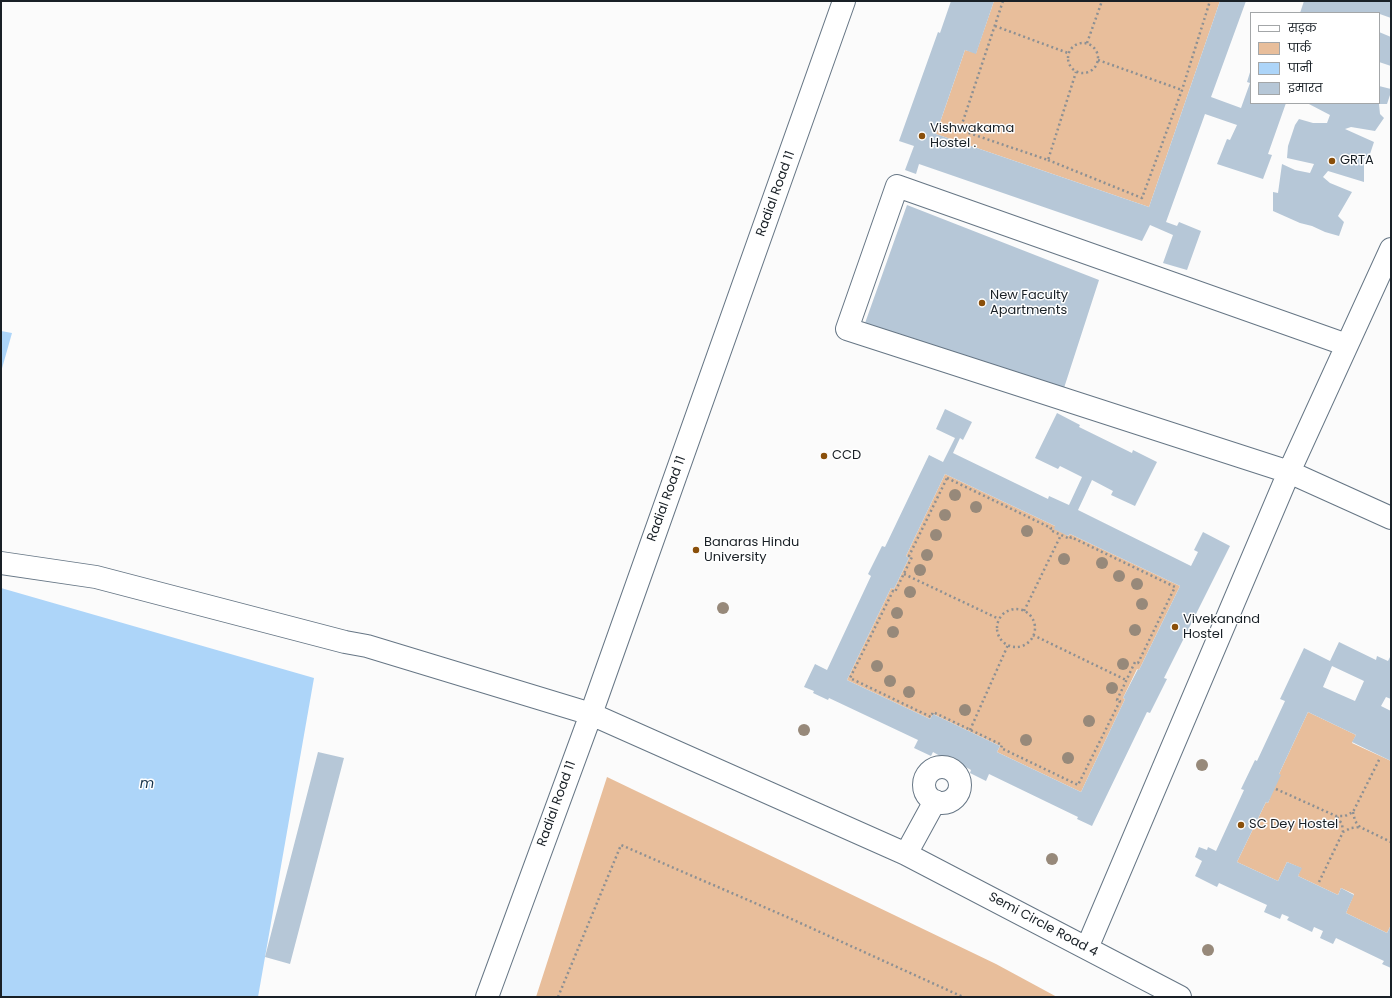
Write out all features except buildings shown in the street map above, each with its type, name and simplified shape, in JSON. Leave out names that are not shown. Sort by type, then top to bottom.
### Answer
[{"type":"lane","name":"Radial Road 11","points":[[487,997],[591,714],[844,1]]},
{"type":"lane","points":[[1347,345],[897,186],[848,329],[1289,472],[1391,518]]},
{"type":"lane","points":[[1087,948],[1289,472],[1391,249]]},
{"type":"lane","name":"Semi Circle Road 4","points":[[1,563],[103,579],[345,642],[367,646],[591,714],[906,854],[1180,997]]},
{"type":"lane","points":[[906,854],[935,801]]},
{"type":"path","points":[[1003,1],[960,130],[1048,160],[1142,198],[1182,90],[1210,1]]},
{"type":"path","points":[[1087,43],[1102,1]]},
{"type":"path","points":[[995,26],[1068,53]]},
{"type":"path","points":[[1079,43],[1087,43],[1096,49],[1098,60],[1097,66],[1087,73],[1081,74],[1076,72],[1070,67],[1067,61],[1068,53],[1072,47],[1079,43]]},
{"type":"path","points":[[1098,60],[1182,90]]},
{"type":"path","points":[[1048,160],[1076,72]]},
{"type":"path","points":[[947,478],[1051,528],[1050,530],[1061,535],[1070,539],[1071,537],[1175,587],[1138,663],[1135,662],[1126,680],[1117,700],[1120,701],[1078,785],[1000,748],[1002,745],[933,712],[930,717],[850,678],[893,591],[895,592],[904,574],[912,557],[909,556],[947,478]]},
{"type":"path","points":[[1024,611],[1061,535]]},
{"type":"path","points":[[904,574],[999,619]]},
{"type":"path","points":[[1015,609],[1024,611],[1031,616],[1034,621],[1035,627],[1033,635],[1027,643],[1021,646],[1015,647],[1008,645],[999,638],[997,625],[999,619],[1008,610],[1015,609]]},
{"type":"path","points":[[1033,635],[1126,680]]},
{"type":"path","points":[[970,730],[1008,645]]},
{"type":"path","points":[[1276,789],[1336,816],[1345,816],[1353,812],[1380,758]]},
{"type":"path","points":[[1353,812],[1355,821],[1360,827],[1391,842]]},
{"type":"path","points":[[1319,882],[1343,832],[1342,824],[1336,816]]},
{"type":"path","points":[[1343,832],[1351,828],[1360,827]]},
{"type":"path","points":[[558,997],[621,845],[787,917],[963,997]]},
{"type":"green space","points":[[994,1],[1220,1],[1149,207],[936,134],[965,50],[976,53]]},
{"type":"green space","points":[[945,474],[1055,526],[1068,536],[1070,534],[1180,586],[1139,670],[1137,669],[1123,698],[1125,699],[1081,792],[997,752],[1000,746],[933,714],[930,719],[847,680],[891,588],[894,589],[909,558],[906,556]]},
{"type":"green space","points":[[1308,712],[1356,735],[1352,743],[1391,761],[1391,925],[1387,933],[1346,913],[1354,894],[1341,888],[1338,895],[1298,876],[1301,868],[1287,862],[1278,881],[1237,862],[1266,802],[1268,803],[1279,774]]},
{"type":"green space","points":[[607,777],[996,964],[1057,997],[536,997]]},
{"type":"water","points":[[1,331],[12,333],[1,372]]},
{"type":"water","name":"m","points":[[1,588],[314,678],[258,997],[1,997]]},
{"type":"place","name":"Vishwakama Hostel .","points":[[922,136]]},
{"type":"place","name":"GRTA","points":[[1332,161]]},
{"type":"place","name":"New Faculty Apartments","points":[[982,303]]},
{"type":"place","name":"CCD","points":[[824,456]]},
{"type":"place","name":"Banaras Hindu University","points":[[696,550]]},
{"type":"place","name":"Vivekanand Hostel","points":[[1175,627]]},
{"type":"place","name":"SC Dey Hostel","points":[[1241,825]]}]
